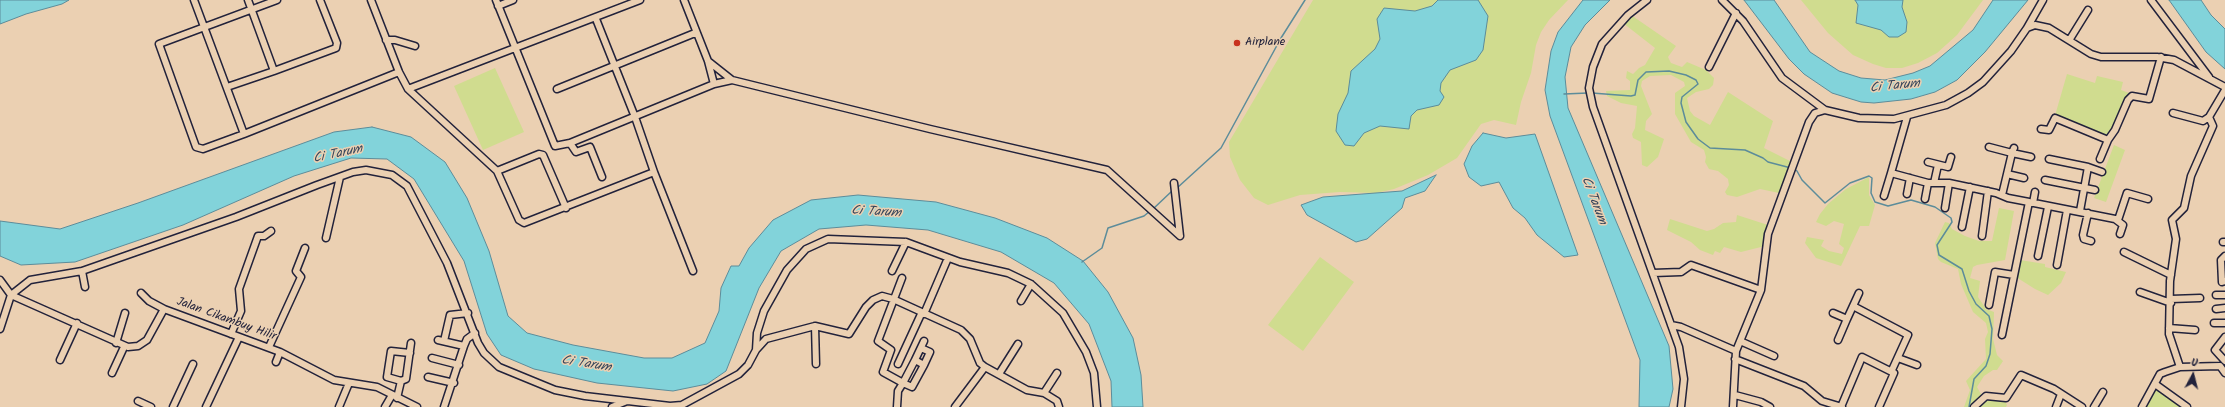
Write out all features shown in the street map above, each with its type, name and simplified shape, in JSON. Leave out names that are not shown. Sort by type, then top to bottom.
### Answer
[{"type":"street","points":[[194,0],[205,26],[244,134]]},
{"type":"street","points":[[248,0],[274,71]]},
{"type":"street","points":[[277,0],[163,41],[159,44],[196,147],[203,149],[244,134],[399,72]]},
{"type":"street","points":[[227,87],[336,48],[336,43],[320,0]]},
{"type":"street","points":[[371,0],[399,72],[408,89],[497,171],[522,222],[566,208],[654,172]]},
{"type":"street","points":[[513,0],[497,3],[556,146],[570,143],[714,84],[732,80]]},
{"type":"street","points":[[408,89],[596,19],[630,2],[640,0]]},
{"type":"street","points":[[684,0],[695,33],[708,62],[714,84]]},
{"type":"street","points":[[1647,0],[1628,15],[1602,44],[1593,67],[1589,88],[1671,325],[1683,366],[1684,388],[1681,407]]},
{"type":"street","points":[[1722,0],[1736,13],[1782,78],[1824,110],[1878,119],[1907,117],[1946,105],[1974,89],[1992,73],[2027,28],[2043,0]]},
{"type":"street","points":[[2151,0],[2211,80]]},
{"type":"street","points":[[2070,39],[2088,10]]},
{"type":"street","points":[[1709,67],[1736,13]]},
{"type":"street","points":[[596,19],[616,66],[654,172],[693,271]]},
{"type":"street","points":[[2027,28],[2040,25],[2049,28],[2070,39],[2091,54],[2101,57],[2161,57],[2174,60],[2225,89],[2209,117],[2200,122],[2173,113]]},
{"type":"street","points":[[557,89],[695,33]]},
{"type":"street","points":[[386,40],[395,40],[415,46]]},
{"type":"street","points":[[2100,159],[2128,100],[2132,96],[2148,100],[2161,57]]},
{"type":"street","points":[[708,62],[732,80],[930,129],[1107,170],[1180,236],[1174,183]]},
{"type":"street","points":[[1733,407],[1735,395],[1736,351],[1761,290],[1768,234],[1812,116],[1815,113],[1824,110]]},
{"type":"street","points":[[1884,196],[1907,117]]},
{"type":"street","points":[[2180,367],[2169,334],[2171,275],[2175,260],[2176,240],[2173,217],[2179,214],[2185,205],[2191,176],[2213,126],[2209,117]]},
{"type":"street","points":[[2041,129],[2050,130],[2055,118],[2099,134],[2108,140]]},
{"type":"street","points":[[570,143],[576,152],[590,147],[602,177]]},
{"type":"street","points":[[1989,147],[2013,151],[2030,157]]},
{"type":"street","points":[[2002,195],[2013,151]]},
{"type":"street","points":[[497,171],[539,154],[543,155],[566,208]]},
{"type":"street","points":[[1928,162],[1948,167],[1951,157]]},
{"type":"street","points":[[2050,159],[2088,167],[2102,172]]},
{"type":"street","points":[[1925,199],[1938,165]]},
{"type":"street","points":[[2080,211],[2088,167]]},
{"type":"street","points":[[0,330],[11,295],[30,280],[82,271],[236,217],[340,177],[366,170],[392,174],[405,182],[447,263],[481,349],[494,364],[519,376],[555,390],[670,406],[682,405],[739,374],[748,365],[761,343],[771,337],[815,326],[849,334],[873,300],[879,296],[893,299],[965,333],[970,339],[980,363],[985,367],[1027,390],[1044,393],[1057,401],[1058,407]]},
{"type":"street","points":[[1891,173],[1931,183],[1950,183],[1970,187],[2048,207],[2080,211],[2118,220],[2123,225],[2120,234]]},
{"type":"street","points":[[2007,174],[2024,178]]},
{"type":"street","points":[[326,238],[340,177]]},
{"type":"street","points":[[1907,194],[1910,178]]},
{"type":"street","points":[[2046,180],[2095,190]]},
{"type":"street","points":[[1945,208],[1950,183]]},
{"type":"street","points":[[1962,227],[1970,187]]},
{"type":"street","points":[[1982,236],[1988,191]]},
{"type":"street","points":[[2002,335],[2014,275],[2035,192]]},
{"type":"street","points":[[2118,220],[2127,193],[2148,199]]},
{"type":"street","points":[[2038,256],[2048,207]]},
{"type":"street","points":[[2057,265],[2067,210]]},
{"type":"street","points":[[2088,213],[2083,235],[2084,239],[2091,242]]},
{"type":"street","points":[[231,334],[241,311],[239,289],[258,236],[264,236],[270,231]]},
{"type":"street","points":[[756,350],[756,333],[764,311],[787,270],[806,249],[828,238],[906,242],[948,258],[1008,273],[1031,284],[1063,313],[1086,352],[1094,373],[1098,407]]},
{"type":"street","points":[[892,271],[906,242]]},
{"type":"street","points":[[268,347],[301,277],[296,271],[305,248]]},
{"type":"street","points":[[2124,252],[2171,275]]},
{"type":"street","points":[[2214,282],[2223,282],[2221,257],[2225,256]]},
{"type":"street","points":[[898,364],[948,258]]},
{"type":"street","points":[[1653,273],[1681,272],[1691,265],[1761,290]]},
{"type":"street","points":[[82,271],[85,286]]},
{"type":"street","points":[[1989,305],[1995,272],[2014,275]]},
{"type":"street","points":[[902,278],[878,341],[891,350],[883,372],[912,387],[930,352],[921,348]]},
{"type":"street","points":[[0,280],[11,295],[77,323],[124,347],[112,373]]},
{"type":"street","points":[[1021,301],[1031,284]]},
{"type":"street","points":[[2140,292],[2171,301],[2200,298]]},
{"type":"street","points":[[141,293],[149,301],[164,309]]},
{"type":"street","points":[[1838,340],[1860,293]]},
{"type":"street","points":[[2216,295],[2225,295]]},
{"type":"street","points":[[1853,306],[1908,334],[1892,370],[1894,373],[1893,378],[1878,407]]},
{"type":"street","points":[[2216,309],[2225,308]]},
{"type":"street","name":"Jalan Cikambuy Hilir","points":[[124,347],[132,348],[145,342],[164,309],[280,352],[334,380],[377,387],[417,407]]},
{"type":"street","points":[[116,343],[125,313]]},
{"type":"street","points":[[464,346],[441,340],[450,315],[468,313]]},
{"type":"street","points":[[1833,314],[1847,319]]},
{"type":"street","points":[[60,360],[77,323]]},
{"type":"street","points":[[2214,323],[2225,323]]},
{"type":"street","points":[[1671,325],[1681,327],[1736,351]]},
{"type":"street","points":[[815,326],[816,364]]},
{"type":"street","points":[[2169,328],[2196,330]]},
{"type":"street","points":[[444,407],[454,383],[464,346],[467,339],[475,333]]},
{"type":"street","points":[[208,407],[239,337]]},
{"type":"street","points":[[2225,337],[2214,350],[2223,363],[2225,373]]},
{"type":"street","points":[[897,407],[898,391],[924,341]]},
{"type":"street","points":[[1740,341],[1774,356]]},
{"type":"street","points":[[385,407],[394,396],[401,381],[406,379],[411,343]]},
{"type":"street","points":[[999,374],[1018,344]]},
{"type":"street","points":[[401,381],[385,376],[392,350],[410,353]]},
{"type":"street","points":[[276,362],[280,352]]},
{"type":"street","points":[[432,358],[459,365]]},
{"type":"street","points":[[1735,359],[1804,386],[1820,400],[1841,407],[1861,358],[1892,370]]},
{"type":"street","points":[[1898,358],[1917,366]]},
{"type":"street","points":[[915,360],[924,365]]},
{"type":"street","points":[[2142,407],[2160,374],[2180,367],[2223,363]]},
{"type":"street","points":[[173,407],[193,364]]},
{"type":"street","points":[[955,407],[985,367]]},
{"type":"street","points":[[1044,393],[1057,373]]},
{"type":"street","points":[[908,374],[917,378]]},
{"type":"street","points":[[1974,407],[1986,396],[2006,398],[2021,375],[2060,394],[2082,407]]},
{"type":"street","points":[[428,377],[454,383]]},
{"type":"street","points":[[339,407],[348,383]]},
{"type":"street","points":[[2155,384],[2187,407]]},
{"type":"street","points":[[2094,407],[2103,392]]},
{"type":"street","points":[[2056,407],[2060,394]]},
{"type":"street","points":[[1735,395],[1761,402],[1770,407]]},
{"type":"street","points":[[1817,407],[1820,400]]},
{"type":"street","points":[[138,401],[151,407]]},
{"type":"street","points":[[612,407],[629,401]]},
{"type":"green space","points":[[1313,0],[1568,0],[1549,20],[1541,32],[1536,45],[1531,73],[1521,102],[1516,125],[1494,120],[1481,124],[1457,158],[1428,175],[1394,189],[1376,193],[1340,192],[1300,195],[1268,205],[1254,198],[1240,180],[1230,157],[1229,142]]},
{"type":"green space","points":[[1801,0],[1983,0],[1957,35],[1937,53],[1918,63],[1902,68],[1886,68],[1853,55],[1828,33]]},
{"type":"green space","points":[[1631,15],[1676,46],[1668,57],[1671,63],[1682,67],[1687,62],[1706,70],[1714,78],[1713,85],[1709,89],[1696,92],[1687,98],[1690,111],[1694,116],[1710,125],[1728,92],[1773,121],[1764,148],[1792,162],[1779,193],[1760,189],[1737,197],[1727,195],[1725,192],[1729,185],[1728,179],[1718,171],[1709,169],[1705,162],[1706,157],[1704,150],[1691,142],[1675,114],[1675,93],[1685,86],[1684,82],[1671,75],[1650,76],[1642,81],[1641,86],[1652,114],[1646,121],[1645,130],[1664,139],[1658,157],[1647,167],[1642,165],[1641,142],[1633,138],[1632,134],[1635,128],[1637,106],[1621,103],[1607,96],[1606,91],[1630,90],[1630,81],[1626,78],[1627,71],[1633,74],[1645,65],[1655,48],[1623,23]]},
{"type":"green space","points":[[495,68],[524,132],[483,150],[454,86]]},
{"type":"green space","points":[[2067,74],[2095,83],[2097,76],[2123,82],[2121,90],[2129,93],[2114,129],[2108,138],[2054,119]]},
{"type":"green space","points":[[2114,145],[2125,150],[2106,202],[2094,198]]},
{"type":"green space","points":[[1869,177],[1869,195],[1875,205],[1869,226],[1860,226],[1841,266],[1816,258],[1805,243],[1807,237],[1824,240],[1821,246],[1829,251],[1842,254],[1844,248],[1839,244],[1844,224],[1834,221],[1826,226],[1816,222],[1820,214],[1828,204],[1846,189]]},
{"type":"green space","points":[[1999,208],[2014,211],[2005,260],[1973,267],[1970,278],[1980,281],[1978,297],[1986,309],[1994,312],[1993,339],[1997,355],[2003,361],[1997,370],[1993,370],[1984,376],[1977,387],[1982,396],[2004,400],[2007,405],[2006,407],[1964,407],[1970,390],[1966,381],[1986,359],[1985,339],[1988,332],[1986,323],[1973,312],[1961,284],[1958,269],[1941,262],[1938,259],[1935,243],[1945,222],[1949,223],[1952,229],[1965,236],[1979,241],[1992,241]]},
{"type":"green space","points":[[1737,215],[1768,225],[1765,246],[1741,252],[1724,247],[1720,253],[1715,251],[1713,255],[1700,250],[1691,242],[1667,230],[1670,219],[1707,231],[1714,229],[1723,223],[1736,222]]},
{"type":"green space","points":[[1320,257],[1354,282],[1303,351],[1268,325]]},
{"type":"green space","points":[[2020,260],[2045,264],[2045,267],[2066,272],[2061,283],[2048,295],[2016,277]]},
{"type":"green space","points":[[2155,387],[2180,405],[2179,407],[2143,407]]},
{"type":"water","points":[[0,0],[69,0],[62,4],[26,14],[0,24]]},
{"type":"water","points":[[1438,0],[1478,0],[1488,16],[1483,50],[1476,60],[1450,70],[1441,83],[1440,91],[1444,97],[1439,105],[1417,110],[1411,116],[1409,129],[1380,126],[1364,133],[1354,146],[1345,145],[1336,131],[1338,114],[1348,93],[1351,71],[1375,49],[1380,39],[1377,19],[1384,8],[1415,11],[1432,6]]},
{"type":"water","name":"Ci Tarum","points":[[1583,0],[1610,0],[1585,25],[1571,47],[1565,77],[1568,108],[1669,346],[1673,389],[1669,407],[1639,407],[1640,360],[1550,116],[1545,90],[1551,51],[1558,32]]},
{"type":"water","name":"Ci Tarum","points":[[1744,0],[1774,0],[1810,52],[1839,71],[1861,78],[1885,80],[1913,73],[1930,66],[1973,30],[1993,0],[2028,0],[1985,52],[1957,80],[1935,92],[1911,99],[1874,103],[1861,102],[1832,93],[1804,74],[1789,59]]},
{"type":"water","points":[[1855,0],[1903,0],[1902,7],[1907,22],[1906,32],[1898,37],[1889,37],[1881,30],[1856,23],[1858,5]]},
{"type":"water","points":[[2169,0],[2201,0],[2211,15],[2225,29],[2225,69],[2206,52]]},
{"type":"water","name":"Ci Tarum","points":[[372,127],[411,137],[445,162],[467,198],[489,251],[508,316],[527,333],[573,345],[644,358],[672,358],[705,343],[719,311],[721,288],[731,266],[739,266],[749,248],[773,220],[811,200],[858,195],[936,202],[995,218],[1047,238],[1083,261],[1108,292],[1133,338],[1141,375],[1143,407],[1112,407],[1111,381],[1089,324],[1054,283],[1001,252],[928,230],[866,225],[819,229],[781,251],[759,288],[726,371],[707,384],[673,391],[597,383],[534,369],[501,355],[487,334],[464,261],[414,179],[387,159],[351,158],[294,176],[183,225],[75,262],[21,265],[0,256],[0,221],[60,229],[138,203],[334,132]]},
{"type":"water","points":[[1483,133],[1506,138],[1535,134],[1578,255],[1564,257],[1537,235],[1525,218],[1513,208],[1499,182],[1481,186],[1469,177],[1464,164],[1472,146]]},
{"type":"water","points":[[1436,175],[1425,191],[1405,198],[1402,208],[1367,239],[1356,242],[1307,215],[1301,205],[1323,197],[1402,191]]},
{"type":"waterway","points":[[1177,188],[1221,148],[1281,38],[1305,0]]},
{"type":"waterway","points":[[1592,93],[1635,95],[1638,80],[1646,72],[1669,71],[1686,75],[1696,80],[1698,84],[1682,97],[1681,103],[1686,122],[1698,139],[1710,148],[1745,150],[1763,158],[1768,162],[1791,168]]},
{"type":"waterway","points":[[1564,94],[1588,93]]},
{"type":"waterway","points":[[1794,169],[1797,171],[1802,180],[1825,203],[1850,183],[1869,176],[1872,178],[1871,193],[1875,202],[1888,206],[1911,200],[1935,207],[1951,218],[1952,222],[1937,245],[1939,255],[1962,269],[1969,291],[1976,304],[1989,316],[1992,329],[1990,354],[1986,366],[1974,379],[1969,407]]},
{"type":"waterway","points":[[1153,209],[1172,191]]},
{"type":"waterway","points":[[1082,262],[1102,248],[1108,228],[1144,216],[1150,211]]},
{"type":"place","name":"Airplane","points":[[1237,43]]}]
